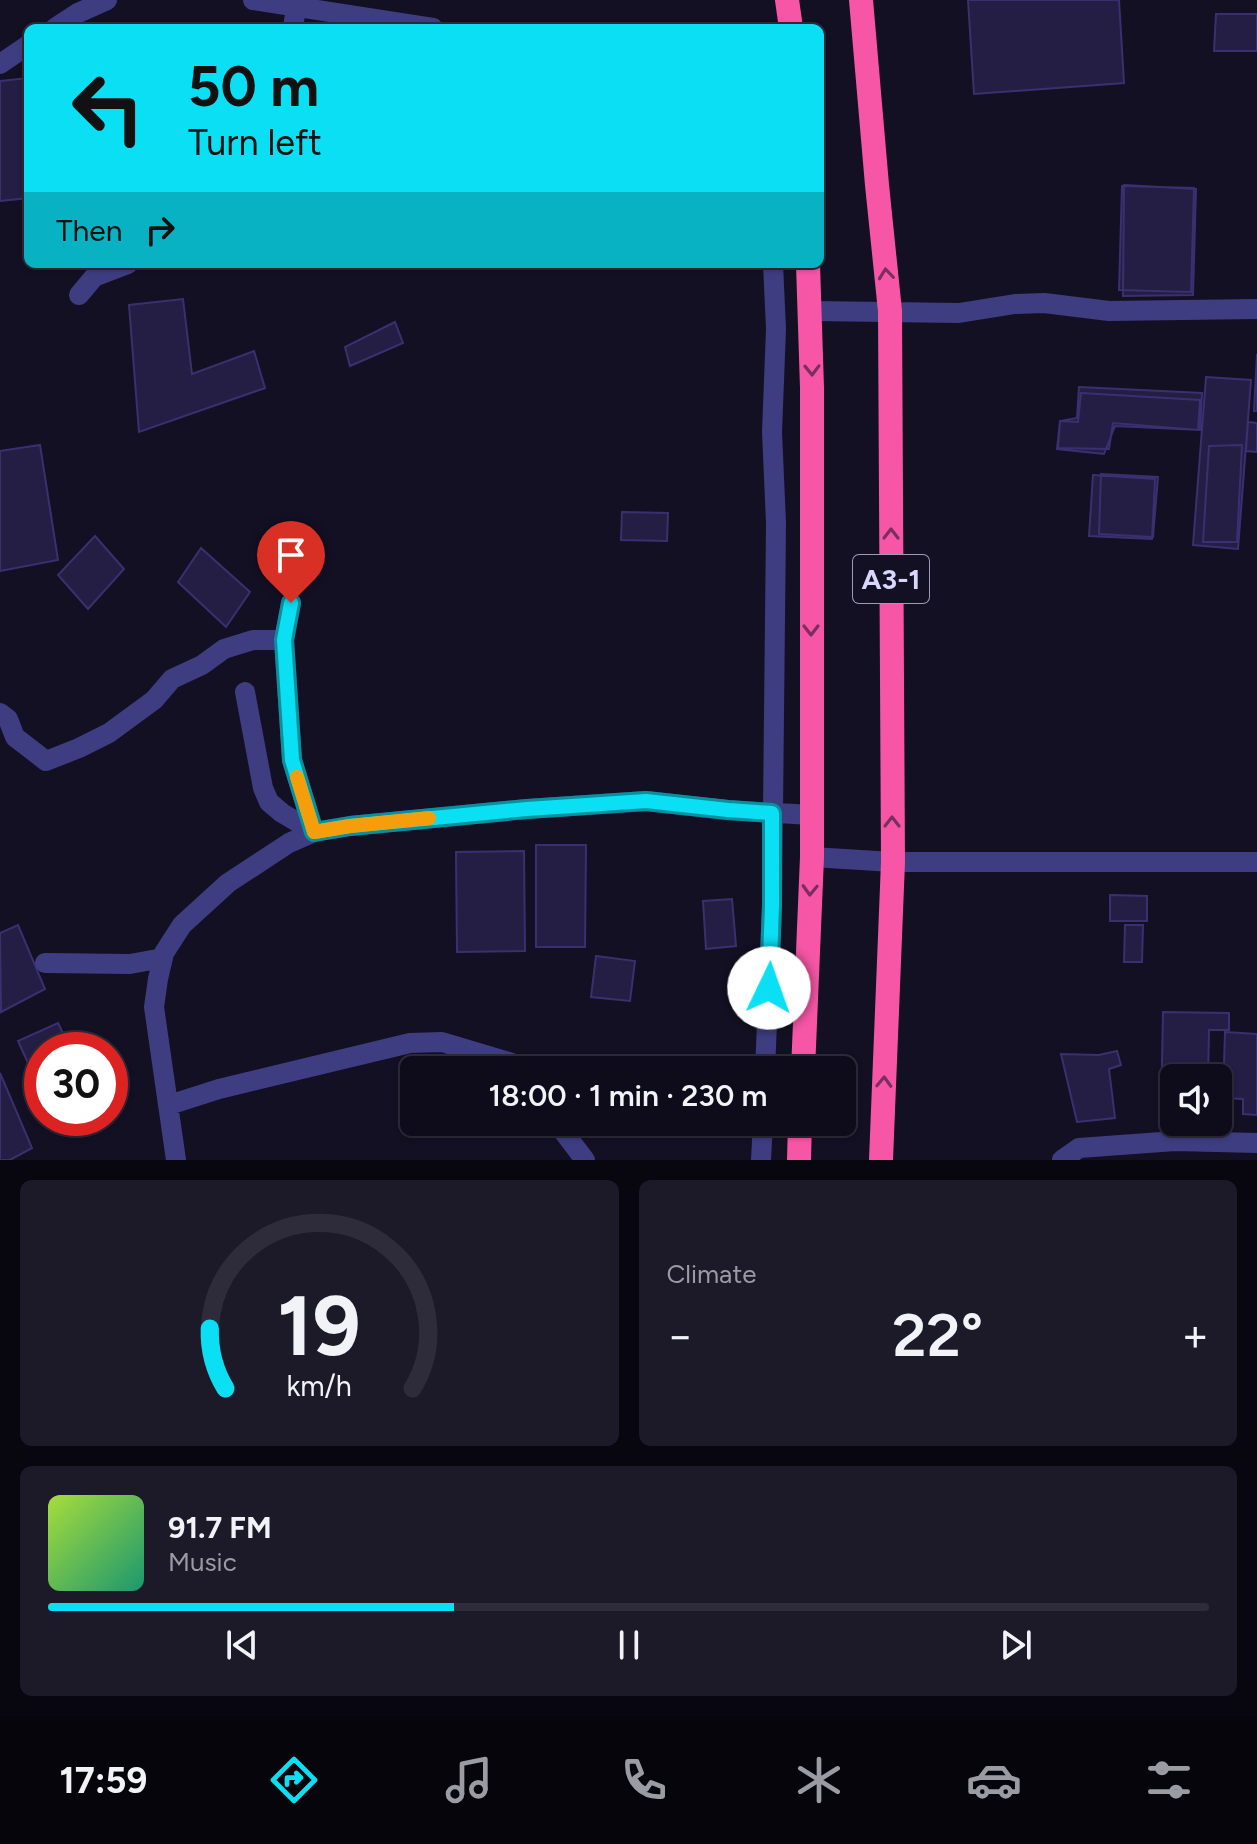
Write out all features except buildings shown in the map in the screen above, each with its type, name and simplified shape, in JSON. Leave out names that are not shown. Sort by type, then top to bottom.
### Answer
[{"type":"highway","points":[[786,24],[787,0]]},
{"type":"highway","name":"A3-1","points":[[861,0],[890,311],[893,862],[881,1160]]},
{"type":"highway","name":"A3-1","points":[[804,1056],[812,857],[811,311],[808,268]]},
{"type":"highway","points":[[799,1160],[800,1136]]},
{"type":"street","points":[[61,24],[107,0]]},
{"type":"street","points":[[253,0],[295,18],[378,24]]},
{"type":"street","points":[[0,64],[24,48]]},
{"type":"street","points":[[79,295],[94,277],[118,268]]},
{"type":"street","points":[[766,1056],[772,905],[776,523],[772,432],[776,329],[773,268]]},
{"type":"street","points":[[811,311],[959,313],[1044,303],[1109,311],[1257,309]]},
{"type":"street","points":[[291,603],[284,640],[292,760],[314,832]]},
{"type":"street","points":[[0,713],[8,719],[15,737],[46,761],[109,733],[154,700],[172,679],[202,665],[224,649],[253,640],[284,640]]},
{"type":"street","points":[[245,692],[263,788],[269,802],[314,832]]},
{"type":"street","points":[[176,1160],[154,1007],[163,958],[182,925],[228,883],[289,843],[314,832],[350,826],[646,801],[811,815]]},
{"type":"street","points":[[812,857],[893,862],[1257,862]]},
{"type":"street","points":[[45,963],[130,964],[163,958]]},
{"type":"street","points":[[169,1105],[219,1089],[410,1043],[442,1042],[489,1056]]},
{"type":"street","points":[[567,1136],[585,1160]]},
{"type":"street","points":[[761,1160],[762,1136]]},
{"type":"street","points":[[1062,1160],[1079,1148],[1175,1141],[1257,1143]]},
{"type":"slow traffic","points":[[297,777],[314,832],[429,818]]},
{"type":"route","points":[[291,603],[284,640],[292,760],[314,832],[527,809],[646,801],[772,813],[769,988]]}]
